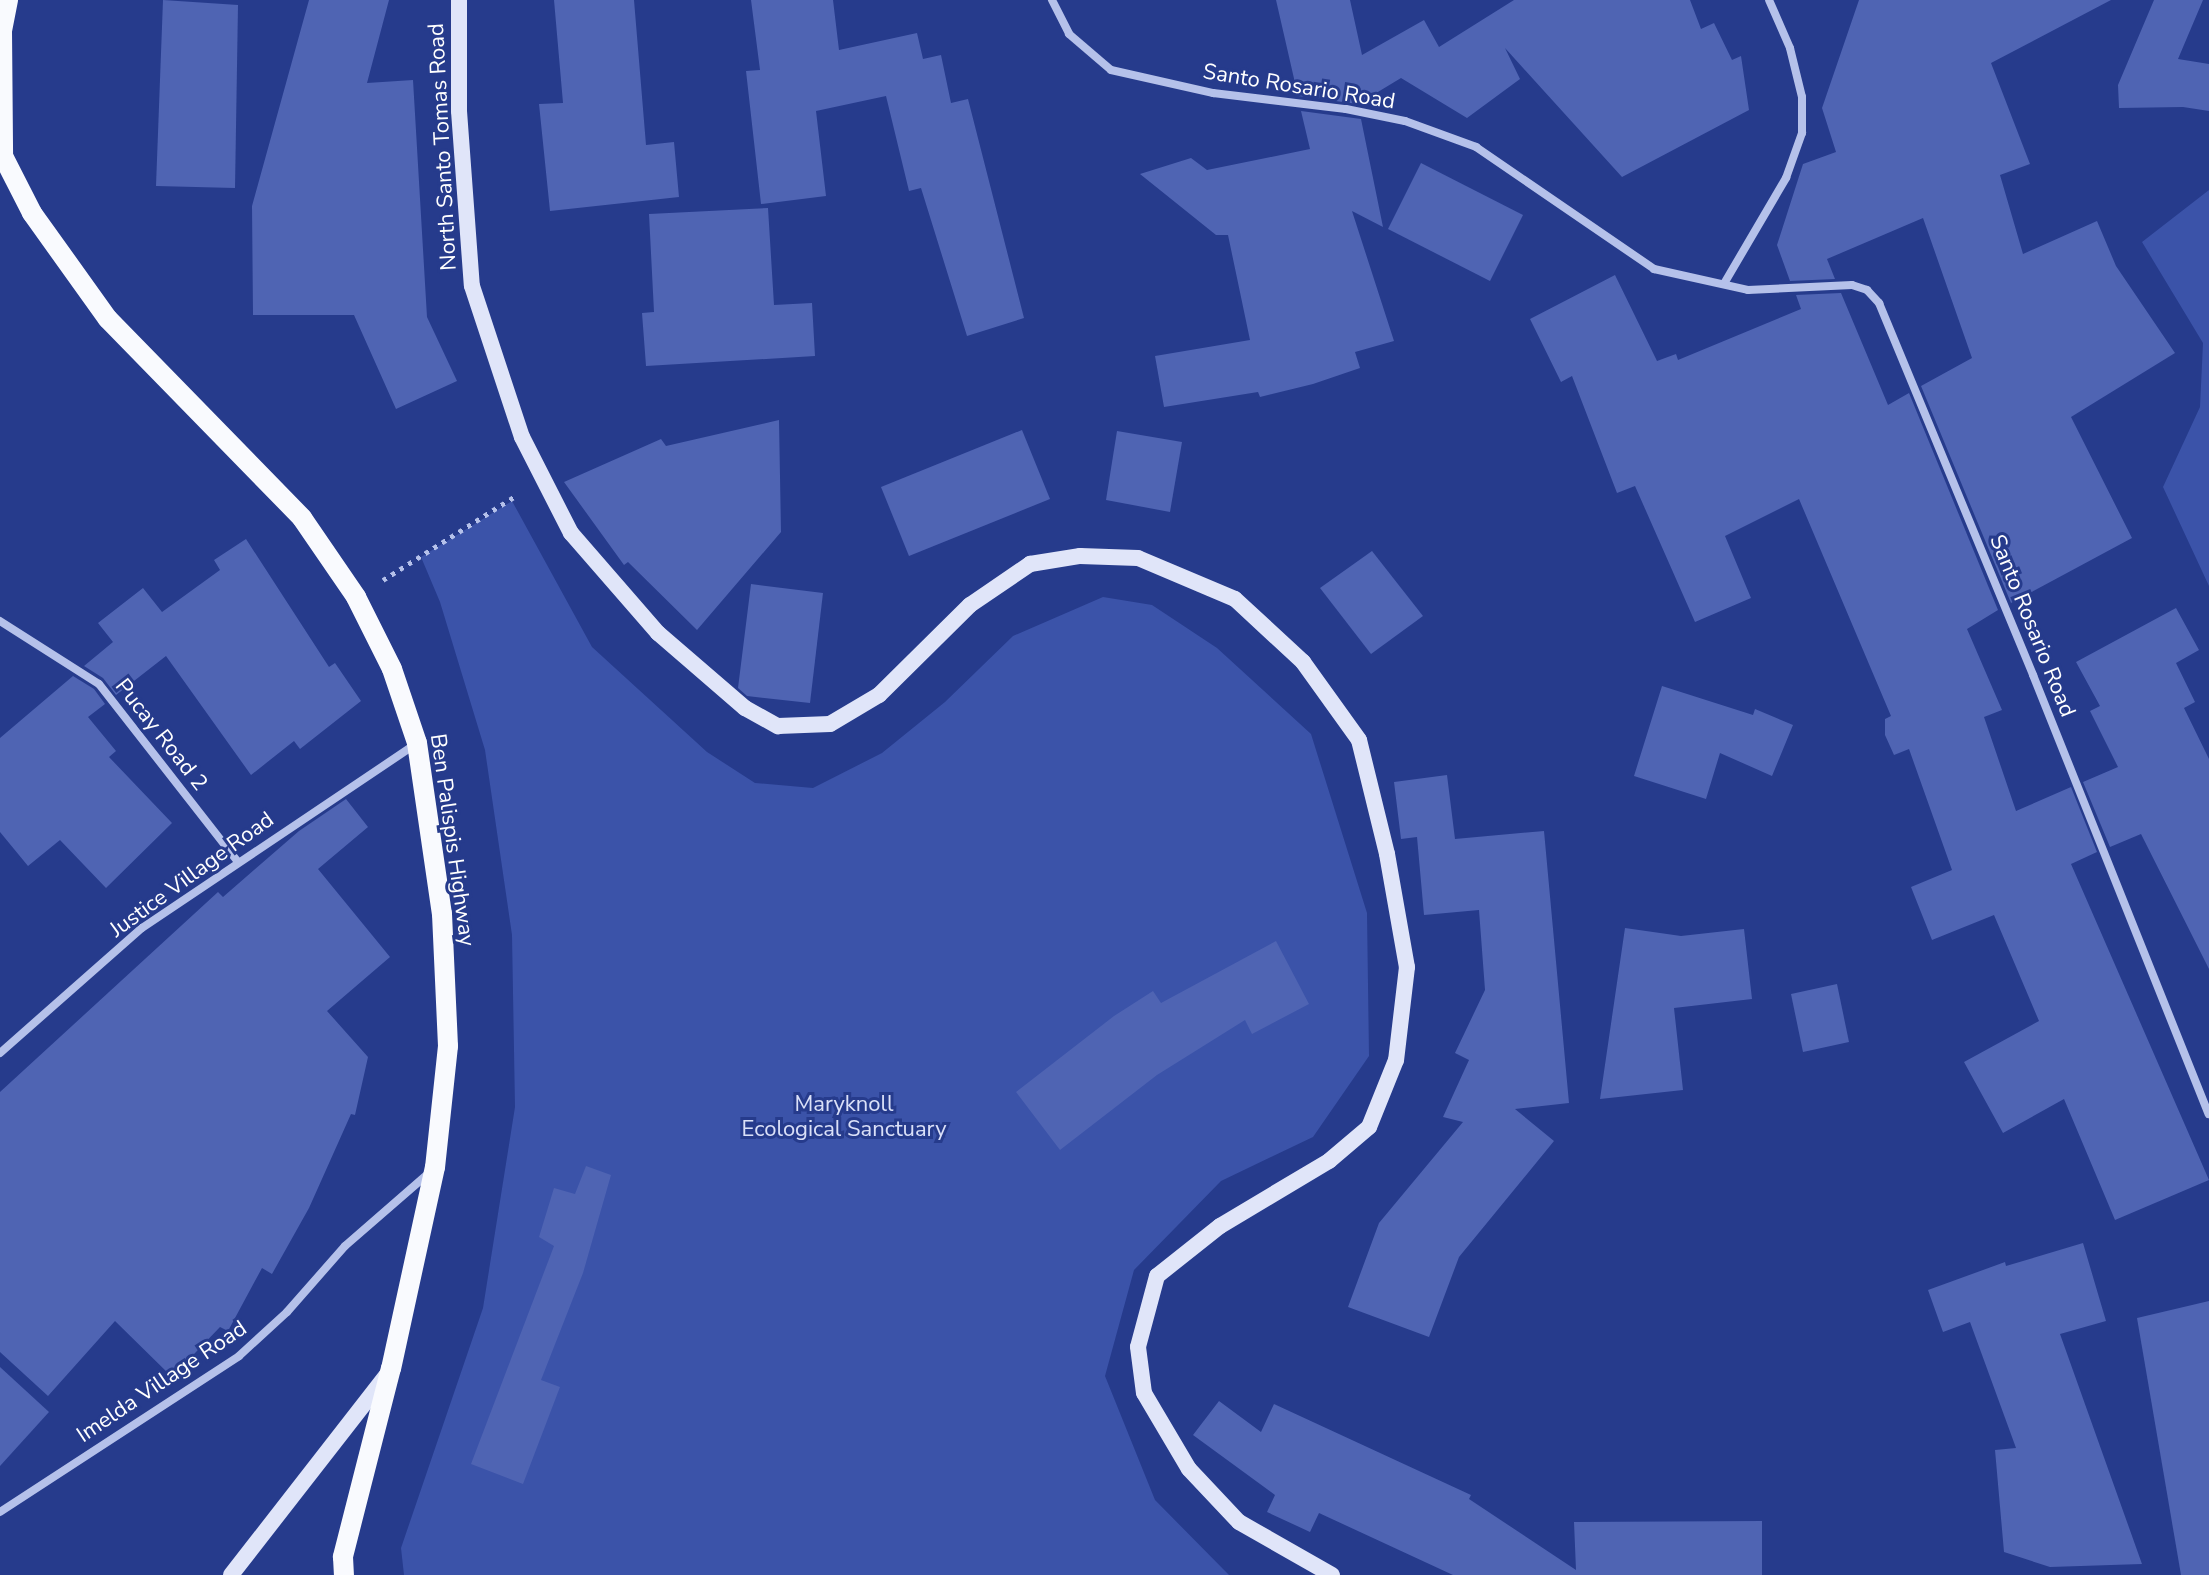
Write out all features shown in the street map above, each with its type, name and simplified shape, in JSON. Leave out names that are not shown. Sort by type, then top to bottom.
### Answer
[{"type":"main road","name":"Ben Palispis Highway","points":[[8,0],[2,31],[1,155],[32,213],[108,319],[302,518],[356,597],[392,669],[417,743],[442,914],[447,1031],[435,1167],[391,1368],[343,1557],[344,1575]]},
{"type":"street","name":"North Santo Tomas Road","points":[[459,0],[459,111],[472,286],[522,437],[571,533],[658,633],[745,708],[778,726],[830,724],[879,695],[935,637],[1000,582],[1030,564],[1080,556],[1138,558],[1235,599],[1303,662],[1359,740],[1387,854],[1407,967],[1396,1060],[1369,1127],[1329,1161],[1220,1226],[1157,1276],[1138,1347],[1144,1393],[1189,1469],[1239,1522],[1332,1575]]},
{"type":"street","name":"Santo Rosario Road","points":[[1052,0],[1069,34],[1111,70],[1213,93],[1346,109],[1405,121],[1476,147],[1654,269],[1725,282],[1748,290],[1852,285],[1867,290],[1879,303],[2209,1114]]},
{"type":"street","points":[[1725,282],[1786,178],[1802,133],[1802,97],[1769,0]]},
{"type":"street","name":"Pucay Road 2","points":[[0,621],[99,684],[238,862]]},
{"type":"street","name":"Justice Village Road","points":[[0,1053],[142,928],[417,743]]},
{"type":"street","name":"Imelda Village Road","points":[[0,1512],[239,1356],[287,1312],[345,1246],[435,1167]]},
{"type":"street","points":[[231,1575],[391,1368]]},
{"type":"path","points":[[356,597],[543,478]]},
{"type":"green space","points":[[2209,190],[2209,586],[2163,487],[2200,407],[2203,343],[2142,242]]},
{"type":"green space","name":"Maryknoll Ecological Sanctuary","points":[[512,501],[592,647],[707,752],[755,783],[813,788],[882,753],[945,702],[1013,636],[1103,597],[1152,605],[1217,648],[1311,734],[1367,913],[1369,1056],[1313,1137],[1221,1181],[1134,1270],[1105,1376],[1155,1500],[1229,1575],[404,1575],[401,1548],[483,1308],[515,1107],[512,935],[485,750],[440,602],[421,557]]},
{"type":"building","points":[[163,0],[238,5],[235,188],[156,186]]},
{"type":"building","points":[[309,0],[389,0],[367,83],[413,80],[427,317],[457,381],[396,409],[354,315],[253,315],[252,206]]},
{"type":"building","points":[[554,0],[634,0],[646,145],[674,142],[679,197],[550,211],[539,104],[563,103]]},
{"type":"building","points":[[751,0],[833,0],[839,50],[917,33],[923,59],[941,55],[951,103],[968,99],[1024,318],[967,336],[921,188],[909,191],[886,96],[816,111],[826,196],[761,204],[746,71],[760,70]]},
{"type":"building","points":[[1276,0],[1350,0],[1362,55],[1424,20],[1439,47],[1514,0],[1690,0],[1701,29],[1714,23],[1732,60],[1741,56],[1749,110],[1622,177],[1505,48],[1520,79],[1467,118],[1401,78],[1358,104],[1298,96]]},
{"type":"building","points":[[1859,0],[2111,0],[1991,63],[2030,164],[2000,175],[2023,254],[2097,221],[2116,266],[2175,353],[2071,417],[2132,538],[2011,603],[1921,386],[1972,358],[1923,218],[1827,259],[1835,279],[1790,281],[1777,245],[1803,164],[1836,152],[1822,108]]},
{"type":"building","points":[[2154,0],[2203,0],[2178,59],[2209,64],[2209,111],[2183,107],[2119,108],[2118,85]]},
{"type":"building","points":[[1301,111],[1361,119],[1383,227],[1352,211],[1394,341],[1355,352],[1360,368],[1313,384],[1260,397],[1258,392],[1164,407],[1155,356],[1250,340],[1228,235],[1216,235],[1140,174],[1191,158],[1207,170],[1310,149]]},
{"type":"building","points":[[1421,163],[1523,215],[1490,281],[1388,229]]},
{"type":"building","points":[[768,208],[774,305],[812,303],[815,356],[646,366],[642,313],[654,312],[649,214]]},
{"type":"building","points":[[1615,275],[1657,361],[1676,354],[1678,360],[1801,309],[1796,295],[1841,293],[1888,405],[1909,393],[1998,610],[1967,629],[2002,710],[1984,717],[2016,811],[2071,787],[2097,852],[2071,864],[2209,1180],[2115,1220],[2064,1099],[2003,1133],[1964,1062],[2039,1021],[1994,915],[1932,940],[1911,887],[1952,870],[1909,749],[1894,755],[1885,735],[1885,719],[1891,716],[1799,499],[1725,536],[1751,598],[1695,622],[1635,486],[1617,493],[1572,376],[1561,382],[1530,319]]},
{"type":"building","points":[[779,420],[781,532],[697,630],[628,562],[624,565],[564,482],[661,439],[666,446]]},
{"type":"building","points":[[1022,430],[1050,499],[909,556],[881,487]]},
{"type":"building","points":[[1117,431],[1182,442],[1170,512],[1106,500]]},
{"type":"building","points":[[246,539],[329,667],[335,663],[361,701],[300,749],[294,741],[251,775],[166,656],[116,695],[103,678],[84,666],[113,642],[98,623],[143,588],[162,612],[220,570],[214,560]]},
{"type":"building","points":[[1372,551],[1423,616],[1371,654],[1320,588]]},
{"type":"building","points":[[751,584],[823,593],[810,703],[747,696],[738,688]]},
{"type":"building","points":[[2176,608],[2199,650],[2176,663],[2195,702],[2184,708],[2209,759],[2209,969],[2141,834],[2110,847],[2083,782],[2118,767],[2090,711],[2100,706],[2076,662]]},
{"type":"building","points":[[73,676],[94,689],[105,704],[88,717],[116,751],[109,757],[172,823],[106,888],[60,840],[28,866],[0,832],[0,738]]},
{"type":"building","points":[[1662,686],[1753,715],[1755,709],[1793,725],[1772,776],[1720,753],[1706,799],[1634,776]]},
{"type":"building","points":[[1447,775],[1455,839],[1544,831],[1569,1103],[1515,1109],[1554,1141],[1459,1257],[1429,1337],[1348,1307],[1379,1223],[1463,1122],[1443,1117],[1469,1060],[1455,1053],[1485,990],[1479,910],[1424,915],[1417,837],[1401,839],[1394,782]]},
{"type":"building","points":[[346,799],[368,827],[318,869],[390,957],[327,1011],[368,1057],[355,1115],[351,1114],[309,1208],[272,1274],[262,1268],[228,1331],[220,1327],[172,1377],[115,1321],[48,1396],[0,1352],[0,1092],[218,892],[223,897],[299,831]]},
{"type":"building","points":[[1625,928],[1681,936],[1744,929],[1752,999],[1674,1008],[1683,1090],[1600,1099]]},
{"type":"building","points":[[1276,941],[1309,1004],[1252,1034],[1245,1020],[1157,1075],[1060,1150],[1016,1092],[1114,1016],[1153,991],[1161,1003]]},
{"type":"building","points":[[1837,984],[1849,1042],[1803,1052],[1791,994]]},
{"type":"building","points":[[586,1166],[611,1175],[583,1273],[541,1380],[560,1387],[523,1484],[471,1464],[554,1246],[539,1237],[554,1188],[575,1194]]},
{"type":"building","points":[[2083,1243],[2106,1321],[2060,1334],[2142,1564],[2050,1567],[2004,1552],[1995,1450],[2016,1448],[1970,1322],[1943,1332],[1928,1290],[2005,1262],[2006,1266]]},
{"type":"building","points":[[2209,1301],[2209,1575],[2181,1575],[2137,1318]]},
{"type":"building","points":[[0,1367],[49,1412],[0,1466]]},
{"type":"building","points":[[1219,1401],[1261,1432],[1274,1404],[1471,1495],[1469,1499],[1576,1570],[1574,1522],[1762,1521],[1762,1575],[1453,1575],[1319,1513],[1310,1532],[1267,1512],[1275,1495],[1193,1435]]}]
